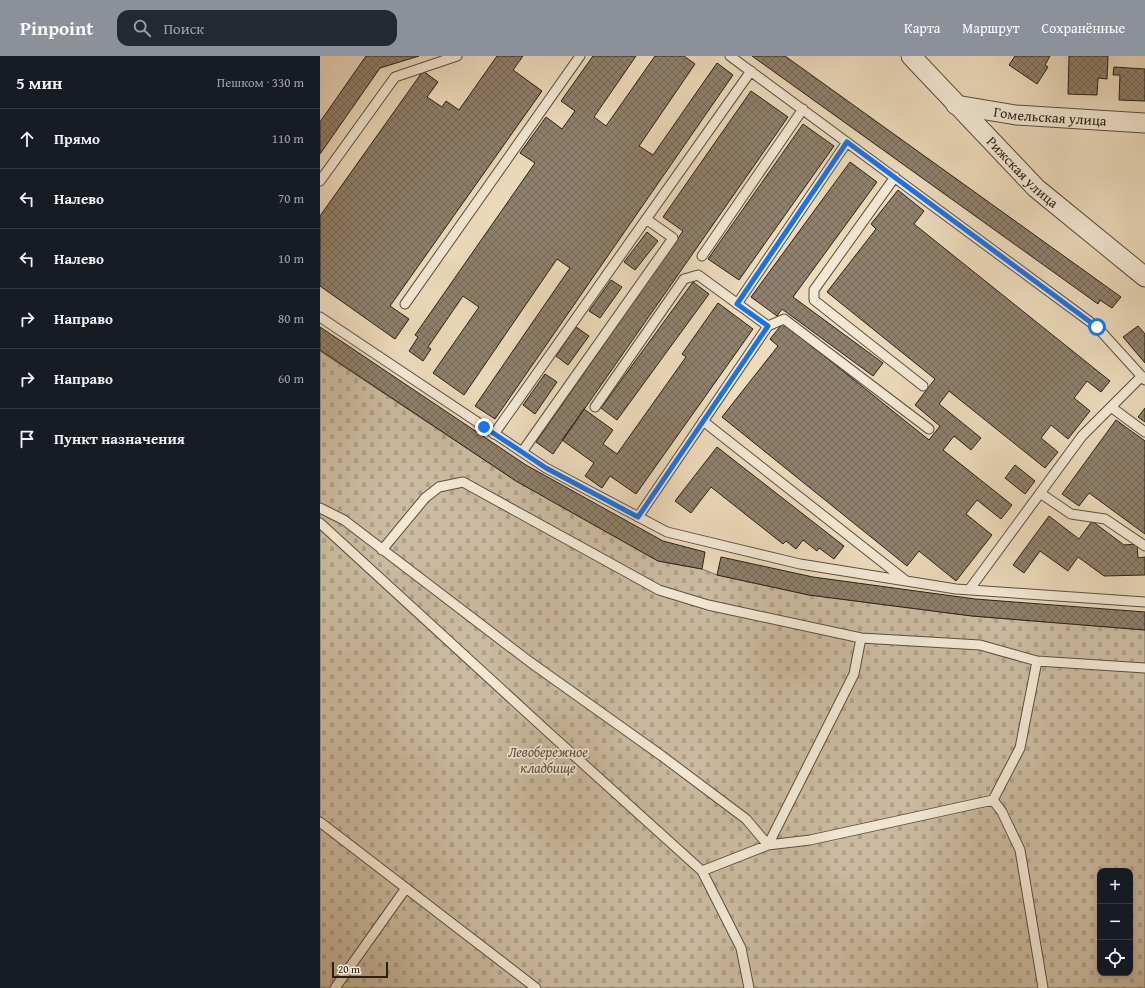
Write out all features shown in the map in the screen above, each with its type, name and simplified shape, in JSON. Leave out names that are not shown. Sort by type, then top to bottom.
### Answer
[{"type":"street","name":"Рижская улица","points":[[911,56],[1036,188],[1145,276]]},
{"type":"street","name":"Гомельская улица","points":[[956,105],[1016,115],[1145,123]]},
{"type":"lane","points":[[320,181],[395,77],[456,56]]},
{"type":"lane","points":[[405,304],[580,56]]},
{"type":"lane","points":[[730,56],[1097,327],[1144,378],[1082,436],[968,590]]},
{"type":"lane","points":[[494,434],[751,71]]},
{"type":"lane","points":[[702,256],[803,109]]},
{"type":"lane","points":[[737,304],[847,142]]},
{"type":"lane","points":[[895,178],[814,290],[814,300],[923,386]]},
{"type":"lane","points":[[522,452],[673,238],[646,219]]},
{"type":"lane","points":[[595,407],[684,279],[698,275],[768,326]]},
{"type":"lane","points":[[320,317],[546,468],[666,532],[800,564],[906,581],[968,590],[1145,602]]},
{"type":"lane","points":[[638,517],[768,326],[784,319],[929,429]]},
{"type":"lane","points":[[1111,408],[1145,432]]},
{"type":"lane","points":[[703,421],[906,581]]},
{"type":"lane","points":[[382,550],[425,498],[439,487],[462,482],[659,590],[708,605],[861,638],[980,645],[1037,661],[1145,668]]},
{"type":"lane","points":[[1040,493],[1071,514],[1105,519],[1145,546]]},
{"type":"lane","points":[[320,508],[344,520],[530,662],[662,756],[746,820],[768,844]]},
{"type":"lane","points":[[320,523],[702,871],[741,948],[749,988]]},
{"type":"lane","points":[[768,844],[854,674],[861,638]]},
{"type":"lane","points":[[702,871],[768,844],[810,840],[992,800],[1020,748],[1037,661]]},
{"type":"lane","points":[[992,800],[1002,812],[1020,850],[1043,988]]},
{"type":"lane","points":[[320,822],[536,988]]},
{"type":"lane","points":[[335,988],[406,888]]},
{"type":"green space","name":"Левобережное кладбище","points":[[320,351],[516,481],[658,561],[702,569],[717,575],[809,595],[972,616],[1145,630],[1145,988],[320,988]]},
{"type":"building","points":[[366,56],[419,56],[380,68],[320,154],[320,122]]},
{"type":"building","points":[[497,56],[523,56],[513,70],[542,91],[390,306],[409,319],[395,339],[320,286],[320,216],[423,71],[438,82],[427,97],[442,107],[446,101],[459,110]]},
{"type":"building","points":[[593,56],[636,56],[594,117],[606,126],[655,56],[684,56],[695,64],[639,146],[653,155],[717,63],[733,75],[495,419],[475,406],[570,268],[557,259],[464,395],[433,373],[479,307],[463,296],[428,347],[431,349],[423,361],[409,351],[418,337],[415,335],[535,163],[520,153],[546,117],[562,129],[575,111],[561,101]]},
{"type":"building","points":[[752,56],[785,56],[1121,297],[1112,308],[1100,300],[1098,304]]},
{"type":"building","points":[[1015,56],[1050,56],[1045,65],[1048,67],[1037,84],[1009,65]]},
{"type":"building","points":[[1069,56],[1108,56],[1107,79],[1098,78],[1097,95],[1068,94]]},
{"type":"building","points":[[1114,67],[1145,69],[1145,101],[1119,100],[1120,75],[1113,75]]},
{"type":"building","points":[[751,91],[788,117],[553,454],[536,442],[683,231],[663,217]]},
{"type":"building","points":[[803,124],[834,146],[739,280],[708,259]]},
{"type":"building","points":[[850,162],[877,182],[793,297],[883,363],[873,376],[782,309],[777,316],[751,297]]},
{"type":"building","points":[[898,190],[924,211],[914,224],[1110,381],[1101,392],[1087,381],[1074,398],[1090,411],[1068,439],[1051,425],[1041,438],[1058,452],[1045,468],[949,391],[939,404],[981,438],[971,450],[954,436],[943,450],[1012,505],[1001,519],[977,500],[966,514],[992,535],[956,581],[919,551],[907,566],[722,417],[778,346],[770,339],[783,323],[929,440],[940,426],[915,405],[935,379],[827,292],[876,229],[871,224]]},
{"type":"building","points":[[647,232],[658,241],[635,270],[624,262]]},
{"type":"building","points":[[611,280],[622,287],[600,318],[589,311]]},
{"type":"building","points":[[693,282],[709,294],[617,420],[601,408]]},
{"type":"building","points":[[718,303],[753,329],[636,494],[610,476],[602,488],[585,476],[594,463],[562,440],[584,409],[613,430],[603,444],[617,454],[686,357],[682,354]]},
{"type":"building","points":[[1138,326],[1145,334],[1145,363],[1123,337]]},
{"type":"building","points":[[320,327],[526,465],[663,541],[705,552],[702,569],[658,561],[516,481],[320,350]]},
{"type":"building","points":[[576,327],[589,336],[568,365],[556,356]]},
{"type":"building","points":[[545,374],[557,382],[535,414],[523,405]]},
{"type":"building","points":[[1145,408],[1145,422],[1138,417]]},
{"type":"building","points":[[1116,420],[1145,441],[1145,534],[1089,493],[1079,506],[1062,494]]},
{"type":"building","points":[[717,447],[844,546],[834,559],[819,548],[817,551],[803,540],[796,549],[786,541],[783,544],[711,487],[691,513],[675,501]]},
{"type":"building","points":[[1015,465],[1035,481],[1025,494],[1005,478]]},
{"type":"building","points":[[1049,516],[1079,539],[1092,521],[1124,545],[1137,544],[1138,558],[1145,557],[1145,575],[1104,576],[1078,557],[1068,571],[1040,551],[1024,573],[1013,565]]},
{"type":"building","points":[[721,557],[813,577],[975,599],[1145,612],[1145,630],[972,616],[809,595],[717,575]]},
{"type":"route","points":[[484,427],[546,468],[638,517],[768,326],[737,304],[847,142],[1097,327]]}]
